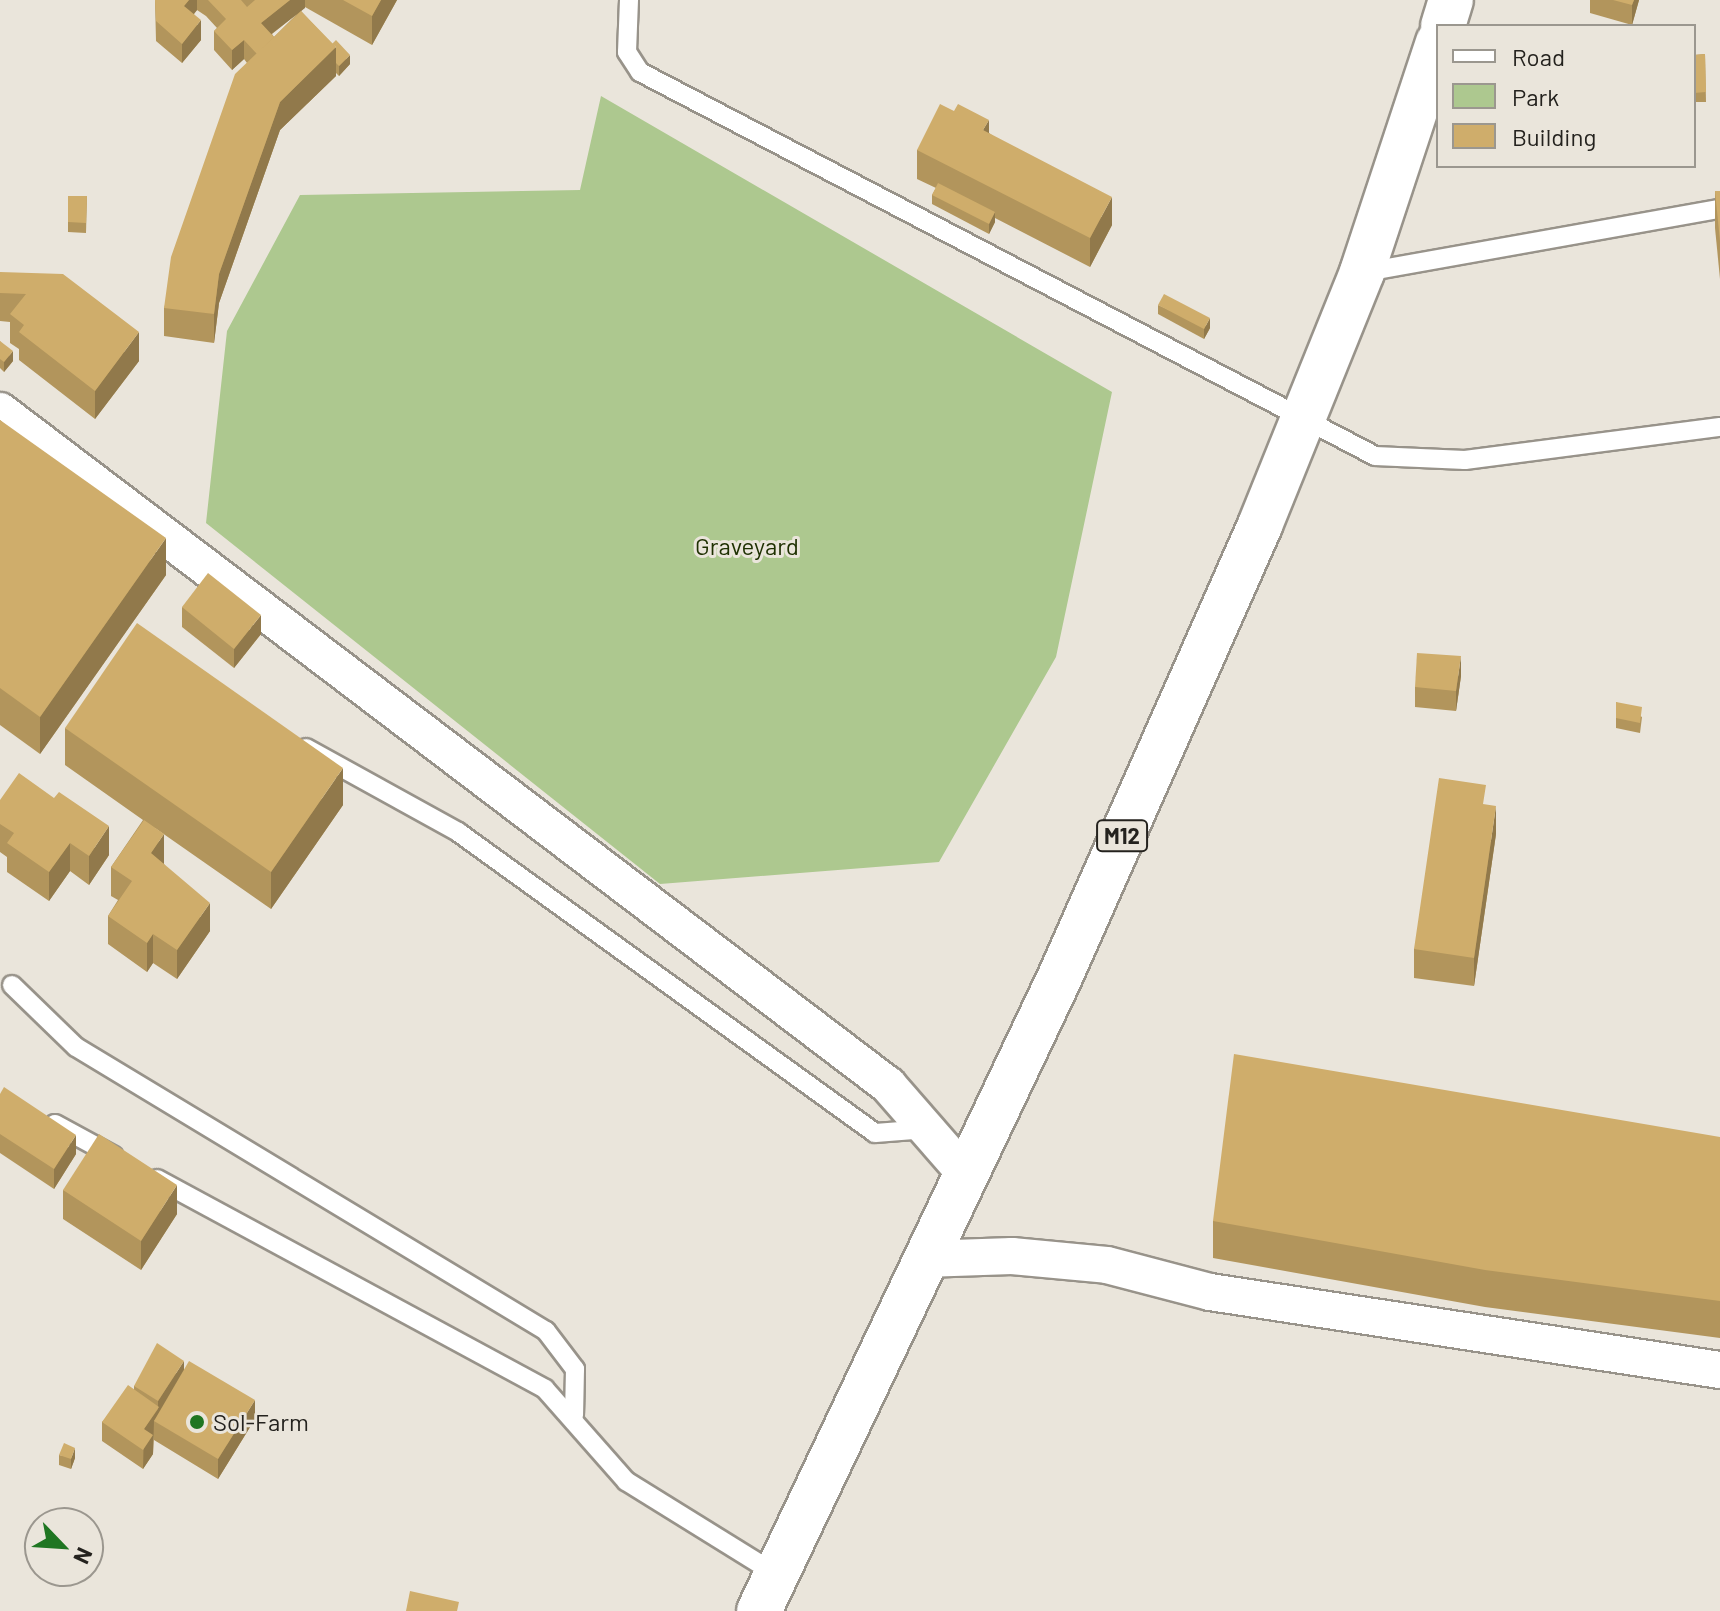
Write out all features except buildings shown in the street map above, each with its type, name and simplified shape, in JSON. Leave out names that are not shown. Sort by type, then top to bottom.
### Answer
[{"type":"highway","points":[[1444,24],[1451,0]]},
{"type":"highway","name":"M12","points":[[768,1592],[964,1172],[1059,979],[1302,424],[1362,272],[1436,48]]},
{"type":"street","points":[[0,411],[628,881],[888,1085],[964,1172]]},
{"type":"street","points":[[924,1259],[1012,1256],[1107,1265],[1210,1292],[1720,1370]]},
{"type":"lane","points":[[629,0],[627,52],[640,72],[1162,341],[1302,424],[1375,456],[1465,460],[1720,427]]},
{"type":"lane","points":[[1362,272],[1720,209]]},
{"type":"lane","points":[[284,739],[336,759],[458,832],[688,1006],[875,1133],[927,1129]]},
{"type":"lane","points":[[12,985],[76,1047],[546,1331],[575,1369],[574,1415]]},
{"type":"lane","points":[[39,1115],[545,1389],[574,1415],[591,1447],[626,1481],[768,1592]]},
{"type":"green space","name":"Graveyard","points":[[601,96],[1112,392],[1056,657],[939,862],[660,884],[206,523],[227,331],[300,195],[580,190]]},
{"type":"place","name":"Sol-Farm","points":[[197,1422]]}]
